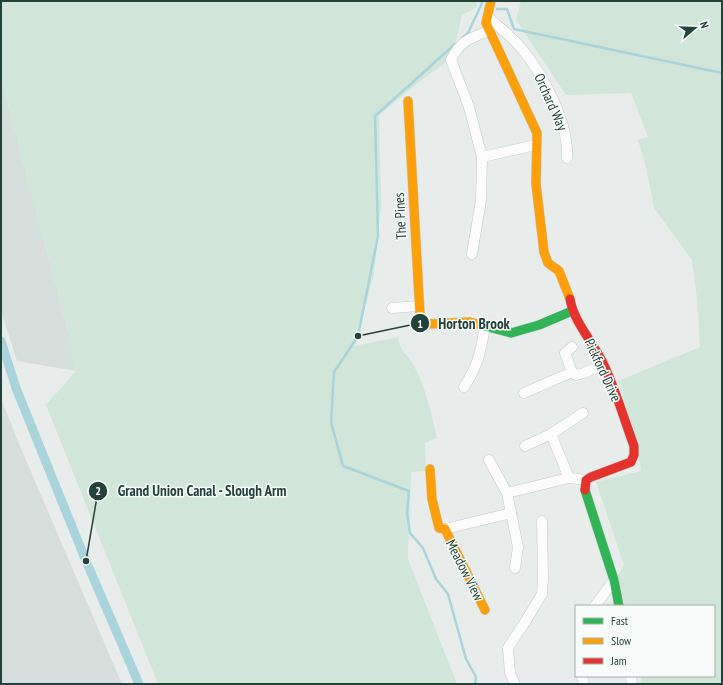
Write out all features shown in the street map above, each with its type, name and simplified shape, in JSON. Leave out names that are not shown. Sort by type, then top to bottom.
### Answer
[{"type":"street","points":[[472,254],[481,200],[482,157],[469,107],[451,60],[456,50],[466,40],[487,24],[491,1]]},
{"type":"street","name":"Pickford Drive","points":[[487,24],[536,133],[536,184],[544,252],[548,263],[559,271],[570,296],[572,311],[591,340],[604,365],[634,446],[634,455],[631,462],[617,468],[593,474],[586,480]]},
{"type":"street","name":"Orchard Way","points":[[487,24],[521,48],[546,87],[568,145],[567,158]]},
{"type":"street","name":"The Pines","points":[[408,101],[419,306],[422,321],[428,324],[470,322],[486,326]]},
{"type":"street","points":[[482,157],[536,145]]},
{"type":"street","points":[[392,308],[419,306]]},
{"type":"street","points":[[464,387],[475,369],[480,357],[486,326],[511,333],[539,325],[572,311]]},
{"type":"street","points":[[572,347],[565,353],[572,372],[576,375],[604,365]]},
{"type":"street","points":[[524,393],[572,372]]},
{"type":"street","points":[[525,446],[551,434],[583,413]]},
{"type":"street","points":[[551,434],[569,478]]},
{"type":"street","points":[[489,460],[507,492],[518,547],[514,568]]},
{"type":"street","name":"Meadow View","points":[[430,470],[432,499],[439,528],[445,529],[511,513]]},
{"type":"street","points":[[507,492],[569,478],[586,480],[584,487],[614,580],[619,605]]},
{"type":"street","points":[[515,684],[510,674],[508,648],[526,622],[542,594],[542,521]]},
{"type":"street","name":"Meadow View","points":[[445,529],[456,556],[471,580],[485,610]]},
{"type":"street","points":[[595,605],[614,580]]},
{"type":"shaded area","points":[[1,77],[69,335],[76,371],[17,361],[1,311]]},
{"type":"shaded area","points":[[1,398],[17,439],[122,684],[1,684]]},
{"type":"green space","points":[[1,1],[476,1],[477,7],[462,15],[452,58],[419,82],[379,115],[381,207],[374,274],[355,346],[398,337],[402,350],[412,362],[418,374],[428,401],[437,438],[425,443],[426,471],[411,472],[408,559],[457,684],[158,684],[46,405],[76,371],[69,335],[1,77]]},
{"type":"green space","points":[[521,1],[722,1],[722,684],[641,684],[641,677],[715,677],[715,605],[625,605],[617,577],[624,565],[596,482],[641,471],[634,430],[618,381],[700,347],[697,299],[692,260],[654,208],[646,167],[638,140],[648,137],[631,93],[566,95],[516,20]]},
{"type":"waterway","points":[[462,38],[468,33],[483,1]]},
{"type":"waterway","points":[[497,9],[507,9],[514,29],[722,73]]},
{"type":"waterway","points":[[455,44],[375,116],[378,236],[358,336],[334,372],[331,422],[343,466],[409,491],[407,513],[410,533],[423,548],[436,579],[448,594],[466,659],[476,677],[475,684]]},
{"type":"waterway","points":[[1,341],[16,388],[86,561],[139,684]]},
{"type":"traffic: fast","points":[[481,325],[511,333],[539,325],[572,311]]},
{"type":"traffic: fast","points":[[585,490],[614,580],[619,605]]},
{"type":"traffic: slow","points":[[491,1],[486,23],[537,133],[536,184],[544,252],[548,263],[559,271],[570,299]]},
{"type":"traffic: slow","points":[[408,101],[420,315],[422,321],[428,324],[470,322],[481,325]]},
{"type":"traffic: slow","points":[[430,469],[432,499],[439,528],[445,529],[485,610]]},
{"type":"traffic: jam","points":[[570,299],[572,308],[580,325],[600,357],[608,375],[634,446],[634,455],[631,462],[586,480],[585,490]]},
{"type":"place","name":"Horton Brook","points":[[358,336]]},
{"type":"place","name":"Grand Union Canal - Slough Arm","points":[[86,561]]}]
